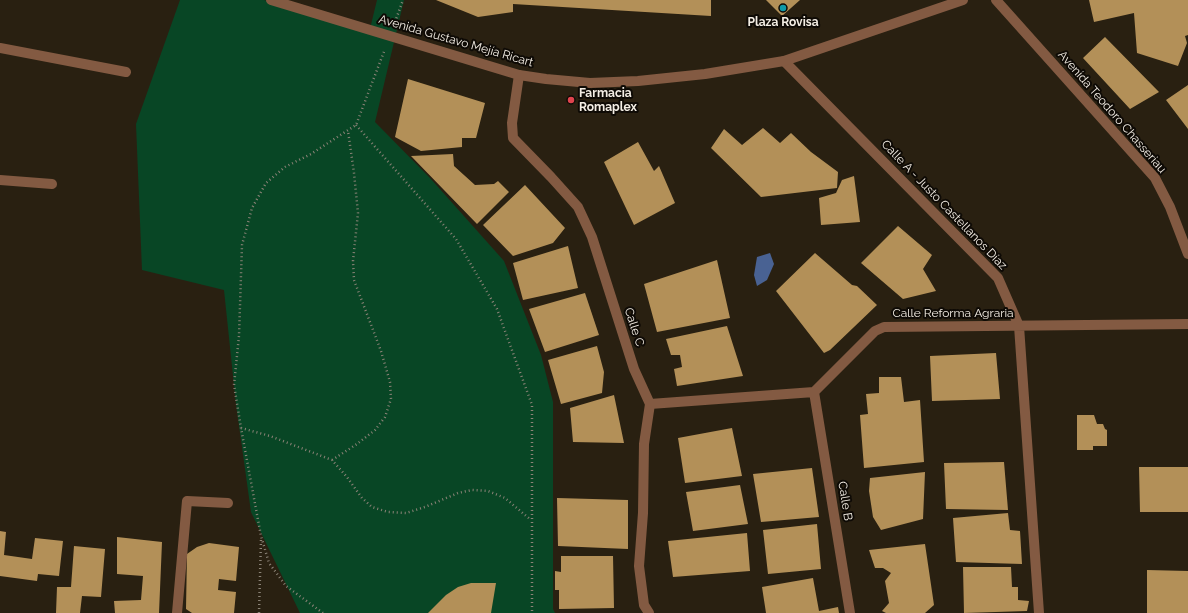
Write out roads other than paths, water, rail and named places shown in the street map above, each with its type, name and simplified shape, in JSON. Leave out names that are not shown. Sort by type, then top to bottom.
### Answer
[{"type":"street","name":"Avenida Gustavo Mejía Ricart","points":[[271,0],[519,75],[590,83],[638,82],[705,74],[784,61],[963,0]]},
{"type":"street","name":"Avenida Teodoro Chasseriau","points":[[996,0],[1155,178],[1170,207],[1188,254]]},
{"type":"street","points":[[0,48],[126,72]]},
{"type":"street","name":"Calle A - Justo Castellanos Díaz","points":[[784,61],[998,278],[1019,326],[1039,613]]},
{"type":"street","name":"Calle C","points":[[519,75],[512,123],[513,138],[578,207],[592,237],[634,369],[650,404]]},
{"type":"street","points":[[0,180],[52,184]]},
{"type":"street","name":"Calle Reforma Agraria","points":[[814,392],[875,331],[884,327],[1188,324]]},
{"type":"street","points":[[649,613],[644,605],[639,566],[643,512],[644,444],[650,404],[814,392]]},
{"type":"street","name":"Calle B","points":[[814,392],[850,613]]},
{"type":"street","points":[[177,613],[186,501],[228,503]]},
{"type":"water","points":[[770,253],[774,264],[767,280],[757,286],[754,275],[757,257]]},
{"type":"place","name":"Plaza Rovisa","points":[[783,8]]},
{"type":"place","name":"Farmacia Romaplex","points":[[571,100]]}]
